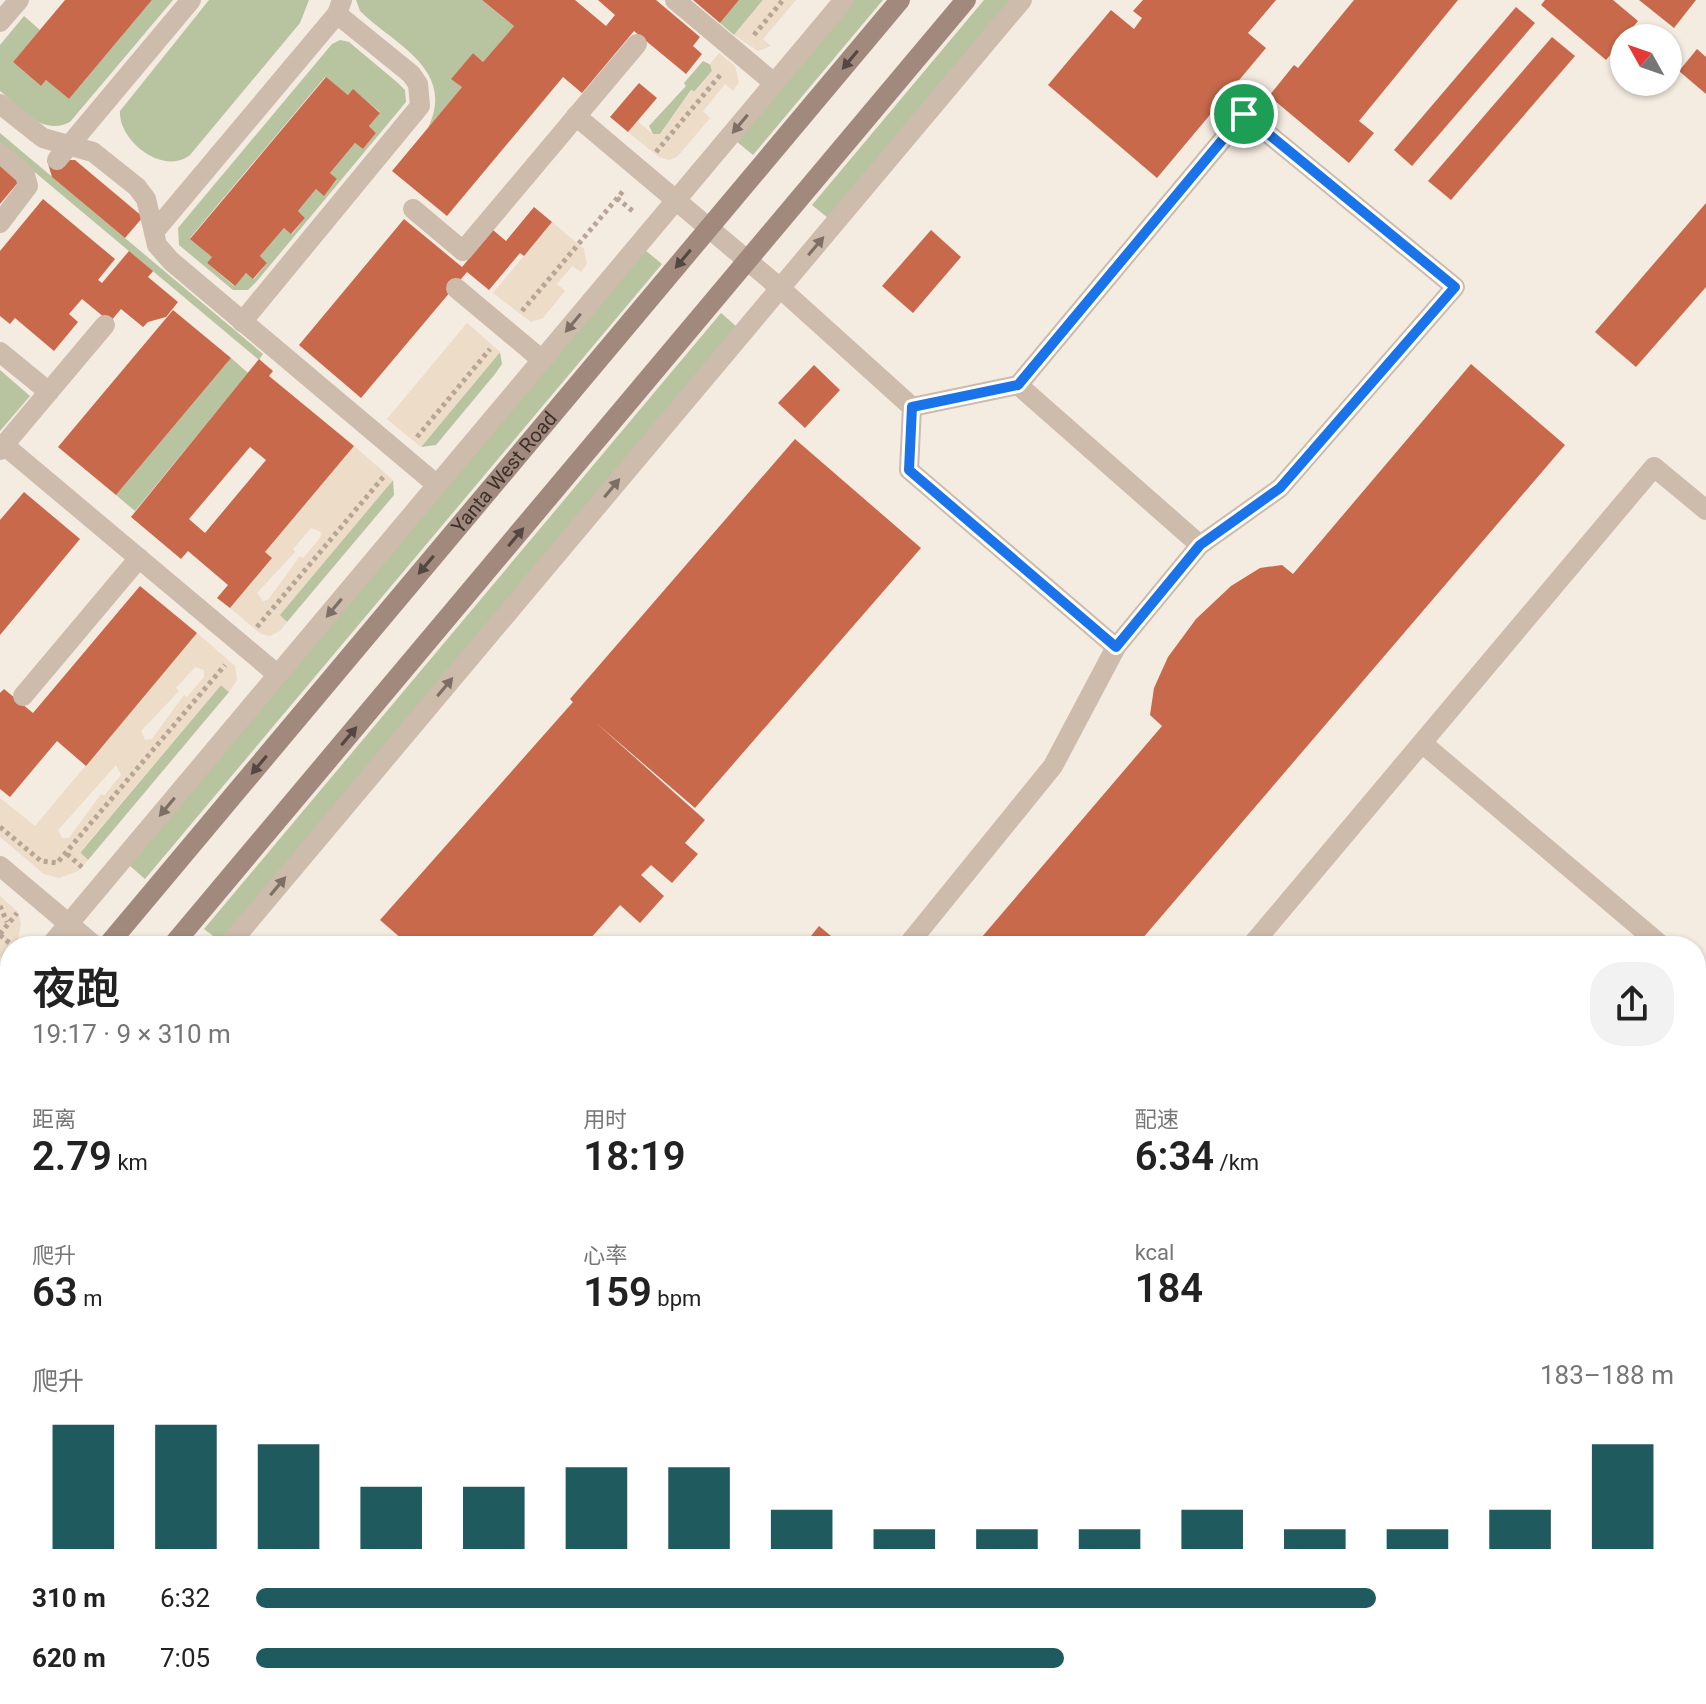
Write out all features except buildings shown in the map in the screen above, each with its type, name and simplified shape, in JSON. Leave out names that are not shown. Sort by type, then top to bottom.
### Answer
[{"type":"main road","name":"Yanta West Road","points":[[115,936],[900,0]]},
{"type":"main road","points":[[180,936],[966,0]]},
{"type":"street","points":[[0,22],[19,0]]},
{"type":"street","points":[[63,153],[191,0]]},
{"type":"street","points":[[675,0],[774,83]]},
{"type":"street","points":[[59,936],[844,0]]},
{"type":"street","points":[[236,936],[1022,0]]},
{"type":"street","points":[[154,232],[340,7],[411,74],[421,95],[420,106],[242,322]]},
{"type":"street","points":[[413,209],[463,251],[637,44]]},
{"type":"street","points":[[0,104],[63,153],[101,156],[137,187],[146,199],[163,254],[437,485]]},
{"type":"street","points":[[912,407],[1018,385],[1244,114],[1455,287],[1280,488],[1200,545],[1116,647],[1053,766],[915,936]]},
{"type":"street","points":[[576,116],[780,288],[912,407]]},
{"type":"street","points":[[0,153],[23,172],[28,186],[0,223]]},
{"type":"street","points":[[456,288],[542,360]]},
{"type":"street","points":[[105,325],[2,448],[278,675]]},
{"type":"street","points":[[0,352],[49,392]]},
{"type":"street","points":[[1018,385],[1200,545]]},
{"type":"street","points":[[912,407],[909,470],[1116,647]]},
{"type":"street","points":[[1259,936],[1654,467],[1706,510]]},
{"type":"street","points":[[23,696],[139,558]]},
{"type":"street","points":[[1422,743],[1650,936]]},
{"type":"street","points":[[0,866],[83,936]]},
{"type":"path","points":[[0,906],[7,915],[2,932]]},
{"type":"green space","points":[[152,0],[173,0],[70,122],[60,126],[41,123],[0,91],[0,45],[24,16],[40,30],[13,62],[41,86],[46,80],[69,99]]},
{"type":"green space","points":[[209,0],[309,0],[300,23],[190,155],[168,161],[156,158],[134,144],[121,122],[120,111]]},
{"type":"green space","points":[[356,0],[482,0],[514,26],[483,62],[473,53],[452,78],[462,87],[428,128],[435,107],[434,90],[428,74],[418,60],[360,11]]},
{"type":"green space","points":[[739,0],[763,0],[734,35],[720,23]]},
{"type":"green space","points":[[854,0],[883,0],[753,155],[736,141]]},
{"type":"green space","points":[[984,0],[1012,0],[828,218],[812,205]]},
{"type":"green space","points":[[340,40],[349,42],[405,90],[406,102],[257,281],[248,290],[233,290],[179,245],[178,228],[332,44]],"holes":[[[325,77],[348,95],[353,90],[380,112],[369,126],[376,133],[363,149],[355,143],[330,173],[337,180],[324,195],[316,189],[298,211],[305,218],[292,234],[284,228],[260,256],[267,263],[254,279],[246,273],[234,286],[207,263],[212,257],[190,238]]]},
{"type":"green space","points":[[703,61],[711,65],[712,71],[694,92],[691,90],[660,134],[653,134],[649,126],[686,86],[684,83]]},
{"type":"green space","points":[[0,133],[263,354],[259,360],[0,143]]},
{"type":"green space","points":[[645,250],[662,264],[145,879],[129,865]]},
{"type":"green space","points":[[721,313],[737,327],[226,936],[213,936],[204,929]]},
{"type":"green space","points":[[500,352],[502,364],[436,445],[421,447]]},
{"type":"green space","points":[[231,358],[248,373],[135,511],[116,495]]},
{"type":"green space","points":[[0,370],[30,396],[0,431]]},
{"type":"green space","points":[[393,480],[394,495],[287,622],[279,615]]},
{"type":"green space","points":[[221,685],[229,692],[88,860],[80,853]]},
{"type":"shaded area","points":[[763,0],[796,0],[763,39],[771,46],[758,51],[734,35]]},
{"type":"shaded area","points":[[719,53],[735,66],[739,82],[733,91],[725,84],[703,111],[710,118],[677,157],[669,160],[659,157],[628,132],[637,121],[653,134],[660,134],[692,90],[695,92],[712,71],[710,64]]},
{"type":"shaded area","points":[[552,222],[584,249],[587,264],[581,272],[572,266],[557,284],[565,291],[543,318],[531,322],[493,293]]},
{"type":"shaded area","points":[[467,323],[500,352],[421,447],[387,419]]},
{"type":"shaded area","points":[[354,446],[393,480],[280,615],[287,622],[280,631],[270,636],[261,634],[230,608],[271,559],[265,552]],"holes":[[[311,528],[321,532],[320,538],[303,558],[300,556],[268,600],[263,601],[257,593],[295,552],[293,549]]]},
{"type":"shaded area","points":[[197,633],[235,666],[237,680],[229,692],[221,685],[80,852],[88,860],[78,871],[59,878],[44,874],[0,837],[0,798],[35,826]],"holes":[[[195,667],[204,670],[204,677],[187,697],[184,695],[152,739],[145,740],[141,731],[179,691],[176,688]],[[116,765],[121,775],[104,796],[101,794],[69,838],[62,838],[58,830]]]},
{"type":"shaded area","points":[[0,896],[18,912],[21,923],[19,936],[0,936]]},
{"type":"route","points":[[1244,114],[1455,287],[1280,488],[1200,545],[1116,647],[909,470],[912,407],[1018,385],[1244,114]]}]
